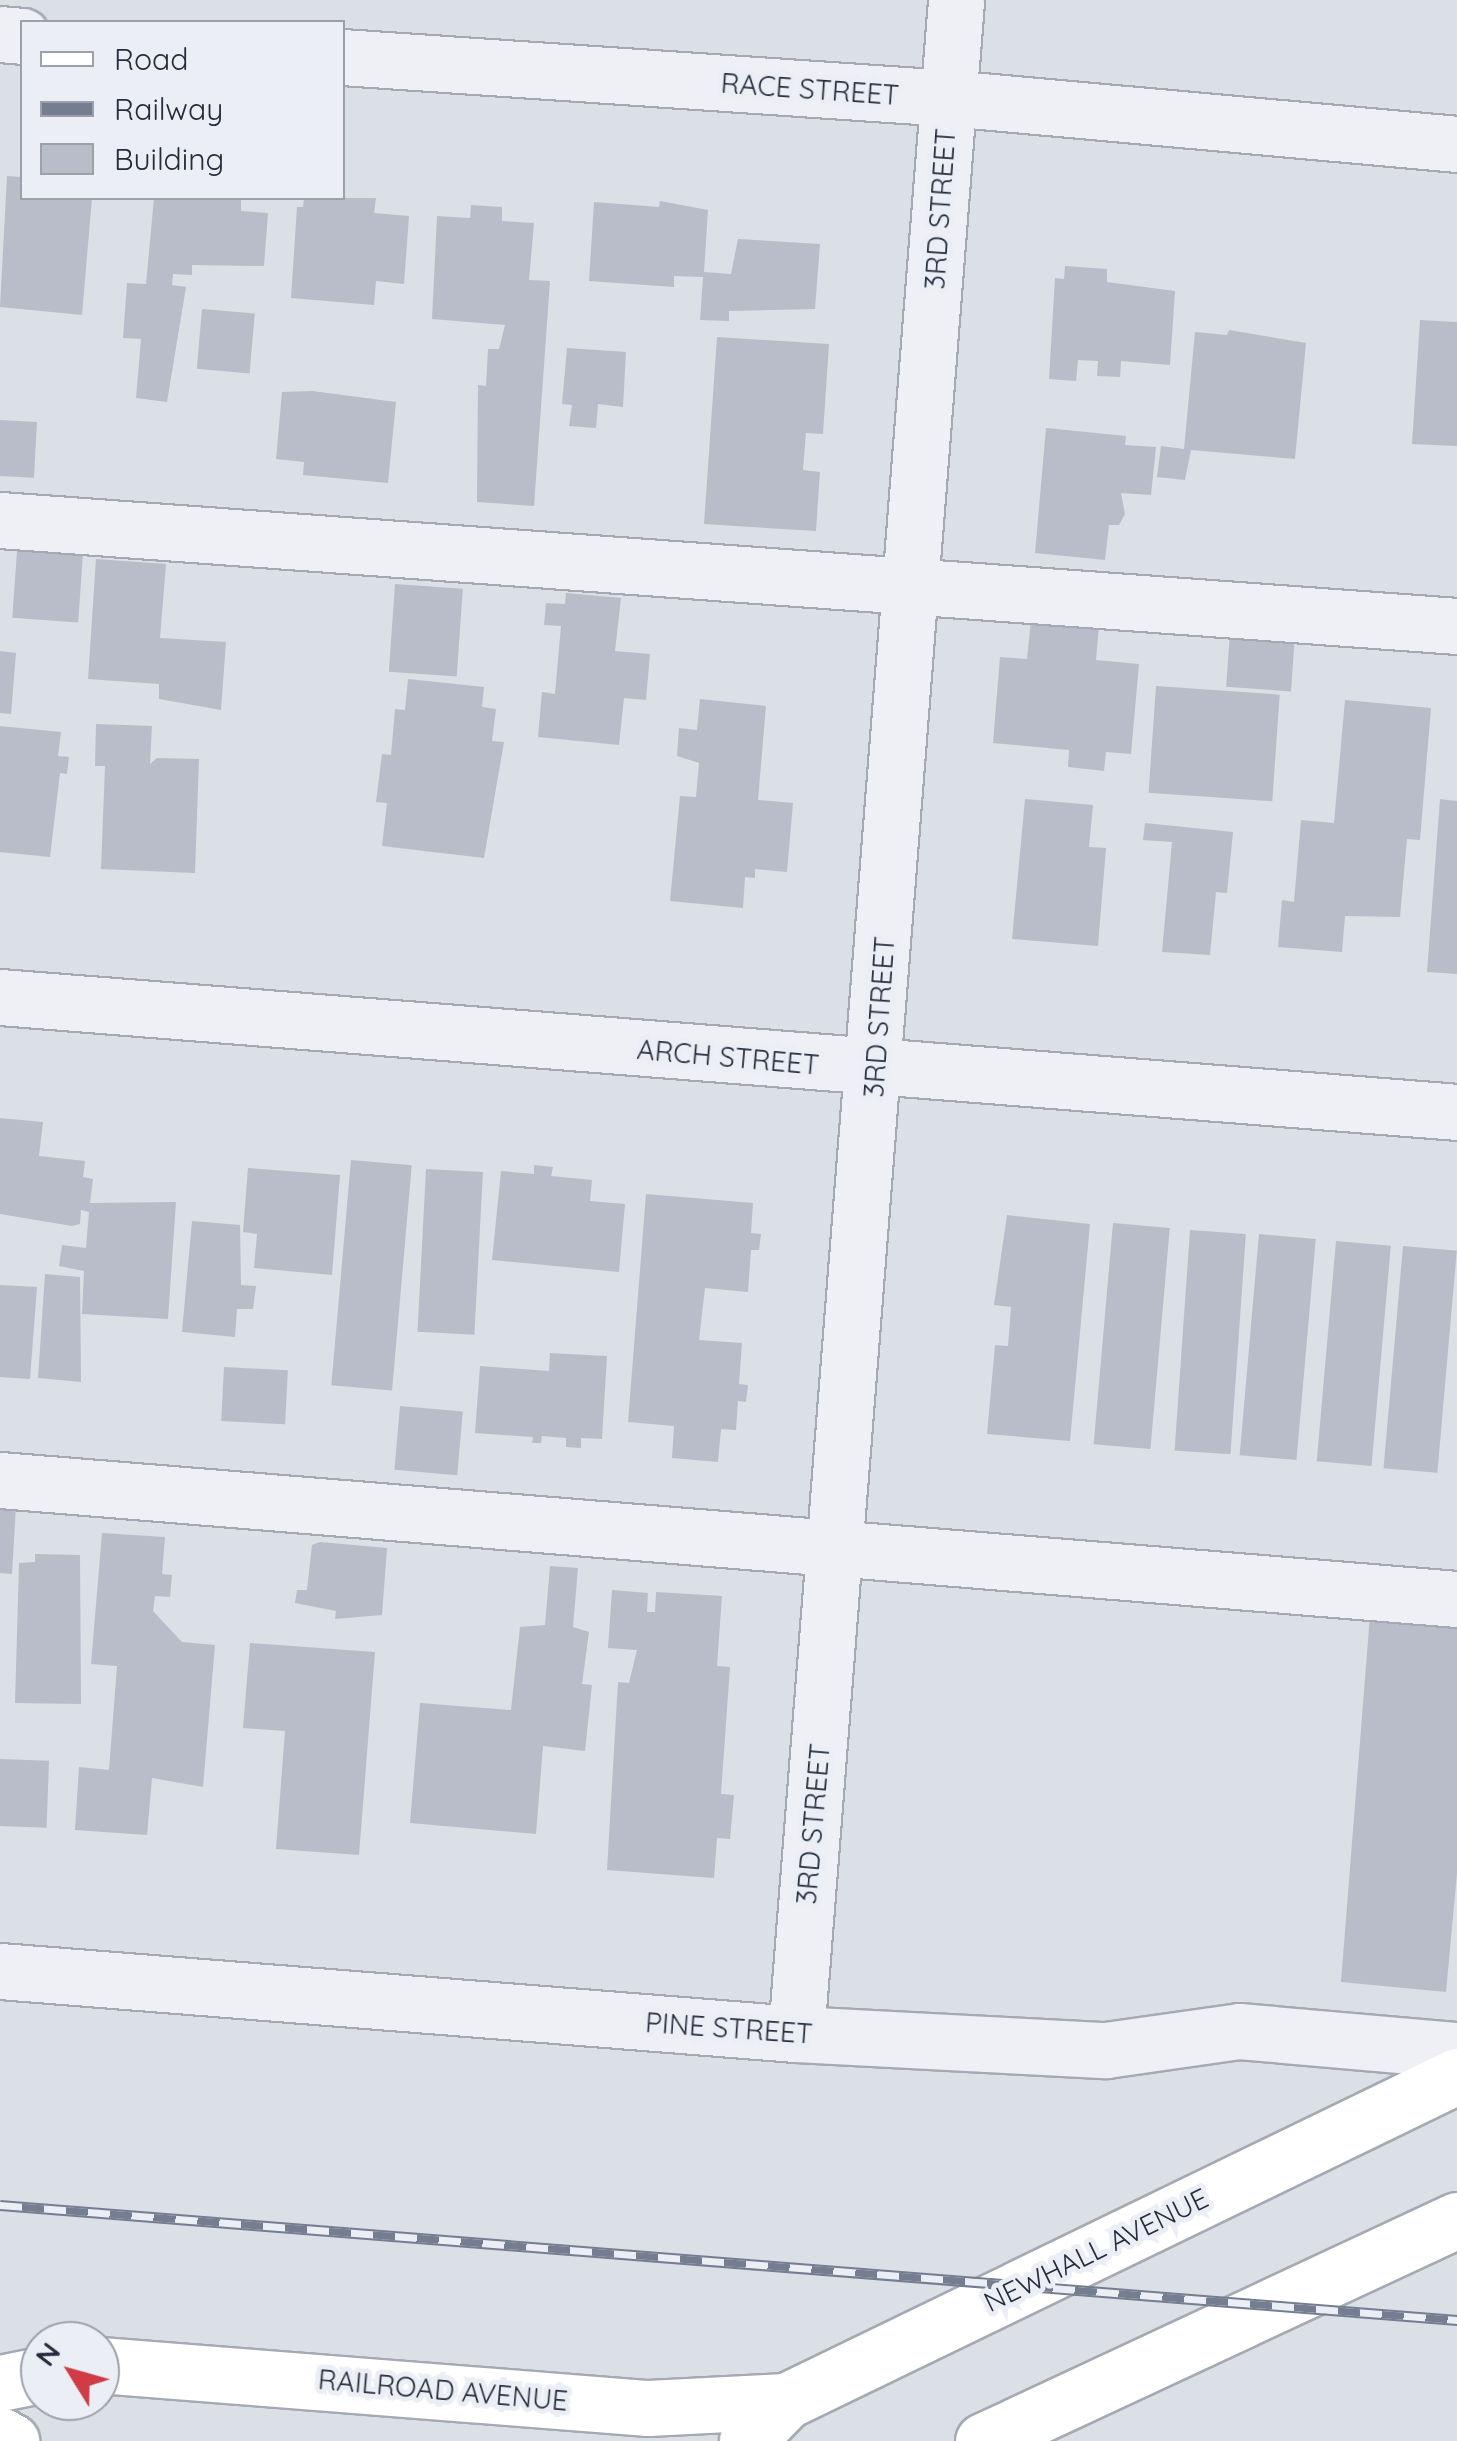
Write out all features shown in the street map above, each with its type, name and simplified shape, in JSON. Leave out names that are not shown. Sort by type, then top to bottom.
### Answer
[{"type":"main road","name":"NEWHALL AVENUE","points":[[747,2441],[786,2402],[1457,2076]]},
{"type":"main road","points":[[983,2441],[1457,2220]]},
{"type":"main road","name":"RAILROAD AVENUE","points":[[120,2367],[648,2408],[786,2402]]},
{"type":"main road","points":[[0,2435],[12,2441]]},
{"type":"street","name":"3RD STREET","points":[[796,2034],[875,1069],[956,0]]},
{"type":"street","name":"RACE STREET","points":[[345,57],[948,98],[1457,144]]},
{"type":"street","points":[[0,520],[911,590],[1457,626]]},
{"type":"street","name":"ARCH STREET","points":[[0,996],[875,1069],[1457,1112]]},
{"type":"street","points":[[0,1480],[1457,1599]]},
{"type":"street","name":"PINE STREET","points":[[0,1971],[796,2034],[1106,2050],[1239,2032],[1457,2050]]},
{"type":"building","points":[[7,176],[20,177],[20,200],[92,200],[82,315],[0,307]]},
{"type":"building","points":[[376,198],[374,213],[409,216],[404,284],[376,281],[374,305],[291,298],[297,207],[303,207],[304,200]]},
{"type":"building","points":[[154,200],[241,200],[241,211],[268,213],[264,266],[192,265],[192,275],[173,274],[172,285],[186,287],[167,402],[136,398],[141,339],[123,338],[127,283],[146,284]]},
{"type":"building","points":[[660,201],[708,210],[704,272],[731,274],[738,239],[820,244],[815,309],[729,311],[729,321],[700,320],[703,277],[674,276],[674,287],[589,281],[594,202],[659,207]]},
{"type":"building","points":[[471,205],[502,207],[502,221],[534,223],[529,280],[550,281],[534,506],[477,502],[478,385],[486,386],[488,349],[499,349],[505,325],[432,319],[437,216],[470,218]]},
{"type":"building","points":[[1065,266],[1107,269],[1107,282],[1175,291],[1170,365],[1121,361],[1120,377],[1097,376],[1098,361],[1078,360],[1076,381],[1049,379],[1055,278],[1064,279]]},
{"type":"building","points":[[202,309],[255,314],[250,373],[197,369]]},
{"type":"building","points":[[1420,320],[1457,322],[1457,446],[1412,444]]},
{"type":"building","points":[[1229,330],[1306,343],[1295,459],[1191,450],[1185,480],[1157,477],[1161,446],[1184,449],[1195,332],[1227,335]]},
{"type":"building","points":[[717,337],[829,344],[823,434],[806,433],[803,470],[820,472],[816,531],[704,524]]},
{"type":"building","points":[[567,348],[626,352],[623,407],[598,404],[596,428],[569,426],[572,405],[562,404]]},
{"type":"building","points":[[312,391],[396,402],[388,483],[303,475],[304,462],[276,459],[282,392]]},
{"type":"building","points":[[0,420],[37,422],[34,478],[0,476]]},
{"type":"building","points":[[1046,428],[1126,436],[1125,445],[1156,447],[1151,495],[1121,493],[1125,514],[1119,525],[1109,525],[1105,560],[1035,553]]},
{"type":"building","points":[[17,551],[83,556],[78,622],[12,618]]},
{"type":"building","points":[[96,559],[166,564],[160,638],[226,642],[221,710],[159,699],[159,684],[88,679]]},
{"type":"building","points":[[395,584],[463,589],[457,677],[389,672]]},
{"type":"building","points":[[566,593],[621,598],[615,651],[650,654],[646,700],[624,698],[619,745],[538,737],[542,692],[555,694],[561,626],[544,625],[546,603],[565,604]]},
{"type":"building","points":[[1031,620],[1099,626],[1096,660],[1139,664],[1131,754],[1106,752],[1104,771],[1068,767],[1069,750],[993,743],[1000,657],[1027,659]]},
{"type":"building","points":[[1230,632],[1295,637],[1291,691],[1226,687]]},
{"type":"building","points":[[0,651],[16,653],[11,714],[0,713]]},
{"type":"building","points":[[408,679],[484,687],[482,707],[496,709],[492,741],[504,742],[484,858],[382,846],[387,803],[376,802],[382,754],[391,755],[395,709],[405,710]]},
{"type":"building","points":[[1156,686],[1280,695],[1272,801],[1149,793]]},
{"type":"building","points":[[700,699],[766,706],[758,800],[793,803],[787,872],[755,869],[755,878],[745,877],[743,908],[670,901],[680,796],[696,797],[699,763],[677,756],[679,728],[697,730]]},
{"type":"building","points":[[1345,700],[1431,708],[1420,840],[1407,839],[1400,917],[1345,916],[1342,952],[1278,947],[1282,900],[1294,902],[1301,820],[1334,823]]},
{"type":"building","points":[[96,724],[152,726],[150,764],[157,758],[199,759],[195,873],[101,869],[105,766],[95,766]]},
{"type":"building","points":[[0,726],[61,732],[58,756],[69,757],[67,774],[60,773],[50,857],[0,852]]},
{"type":"building","points":[[1025,799],[1093,805],[1089,847],[1106,848],[1098,946],[1012,939]]},
{"type":"building","points":[[1440,799],[1457,801],[1457,974],[1427,972]]},
{"type":"building","points":[[1145,823],[1233,832],[1227,893],[1216,892],[1210,955],[1162,952],[1172,842],[1143,840]]},
{"type":"building","points":[[0,1118],[43,1122],[39,1156],[85,1161],[83,1177],[93,1179],[90,1203],[176,1202],[168,1319],[82,1314],[84,1271],[59,1266],[62,1245],[86,1248],[89,1212],[81,1210],[80,1224],[72,1226],[0,1214]]},
{"type":"building","points":[[351,1160],[412,1165],[392,1390],[331,1385]]},
{"type":"building","points":[[534,1165],[553,1167],[551,1176],[592,1180],[590,1201],[625,1204],[619,1272],[492,1260],[501,1171],[534,1174]]},
{"type":"building","points":[[248,1168],[340,1175],[332,1275],[254,1268],[257,1234],[243,1232]]},
{"type":"building","points":[[426,1169],[483,1172],[474,1335],[417,1332]]},
{"type":"building","points":[[646,1194],[753,1203],[751,1233],[761,1234],[759,1250],[751,1250],[748,1292],[705,1288],[699,1340],[742,1343],[739,1384],[748,1385],[746,1402],[738,1401],[736,1430],[721,1429],[718,1462],[672,1458],[674,1426],[628,1422]]},
{"type":"building","points":[[1007,1215],[1090,1224],[1070,1441],[987,1434],[995,1345],[1008,1346],[1011,1307],[994,1305]]},
{"type":"building","points":[[192,1221],[240,1225],[241,1285],[256,1286],[253,1309],[237,1309],[235,1337],[182,1332]]},
{"type":"building","points":[[1113,1223],[1170,1228],[1150,1449],[1094,1444]]},
{"type":"building","points":[[1190,1230],[1246,1234],[1230,1454],[1175,1450]]},
{"type":"building","points":[[1259,1234],[1316,1239],[1296,1460],[1240,1455]]},
{"type":"building","points":[[1336,1241],[1391,1246],[1372,1466],[1317,1461]]},
{"type":"building","points":[[1403,1246],[1457,1251],[1437,1473],[1384,1468]]},
{"type":"building","points":[[45,1274],[80,1277],[81,1382],[38,1378]]},
{"type":"building","points":[[0,1285],[37,1287],[30,1379],[0,1377]]},
{"type":"building","points":[[550,1353],[607,1356],[602,1439],[581,1438],[581,1448],[566,1447],[566,1438],[542,1436],[541,1443],[532,1443],[533,1437],[475,1433],[480,1366],[549,1371]]},
{"type":"building","points":[[224,1367],[288,1370],[285,1424],[221,1421]]},
{"type":"building","points":[[400,1406],[463,1411],[457,1475],[394,1470]]},
{"type":"building","points":[[0,1505],[16,1506],[12,1574],[0,1573]]},
{"type":"building","points":[[102,1533],[165,1537],[162,1574],[172,1575],[170,1597],[155,1596],[153,1611],[182,1642],[215,1645],[203,1787],[152,1778],[147,1835],[75,1830],[79,1767],[109,1770],[117,1666],[91,1664]]},
{"type":"building","points":[[320,1542],[387,1548],[382,1615],[335,1619],[336,1611],[295,1603],[297,1590],[307,1590],[312,1545]]},
{"type":"building","points":[[35,1554],[80,1555],[81,1704],[15,1703],[19,1563],[35,1562]]},
{"type":"building","points":[[550,1566],[578,1568],[573,1627],[589,1632],[582,1684],[592,1685],[585,1751],[543,1746],[536,1834],[410,1823],[420,1703],[511,1710],[520,1627],[545,1625]]},
{"type":"building","points":[[612,1590],[648,1593],[647,1612],[655,1612],[656,1592],[722,1596],[717,1666],[730,1667],[721,1794],[734,1795],[730,1839],[717,1838],[714,1878],[607,1870],[618,1682],[629,1683],[637,1650],[608,1648]]},
{"type":"building","points":[[1370,1615],[1457,1622],[1457,1873],[1446,1992],[1341,1982]]},
{"type":"building","points":[[250,1643],[375,1652],[359,1855],[276,1849],[285,1731],[243,1728]]},
{"type":"building","points":[[0,1759],[49,1761],[47,1828],[0,1826]]},
{"type":"railway","points":[[0,2205],[1457,2320]]}]
